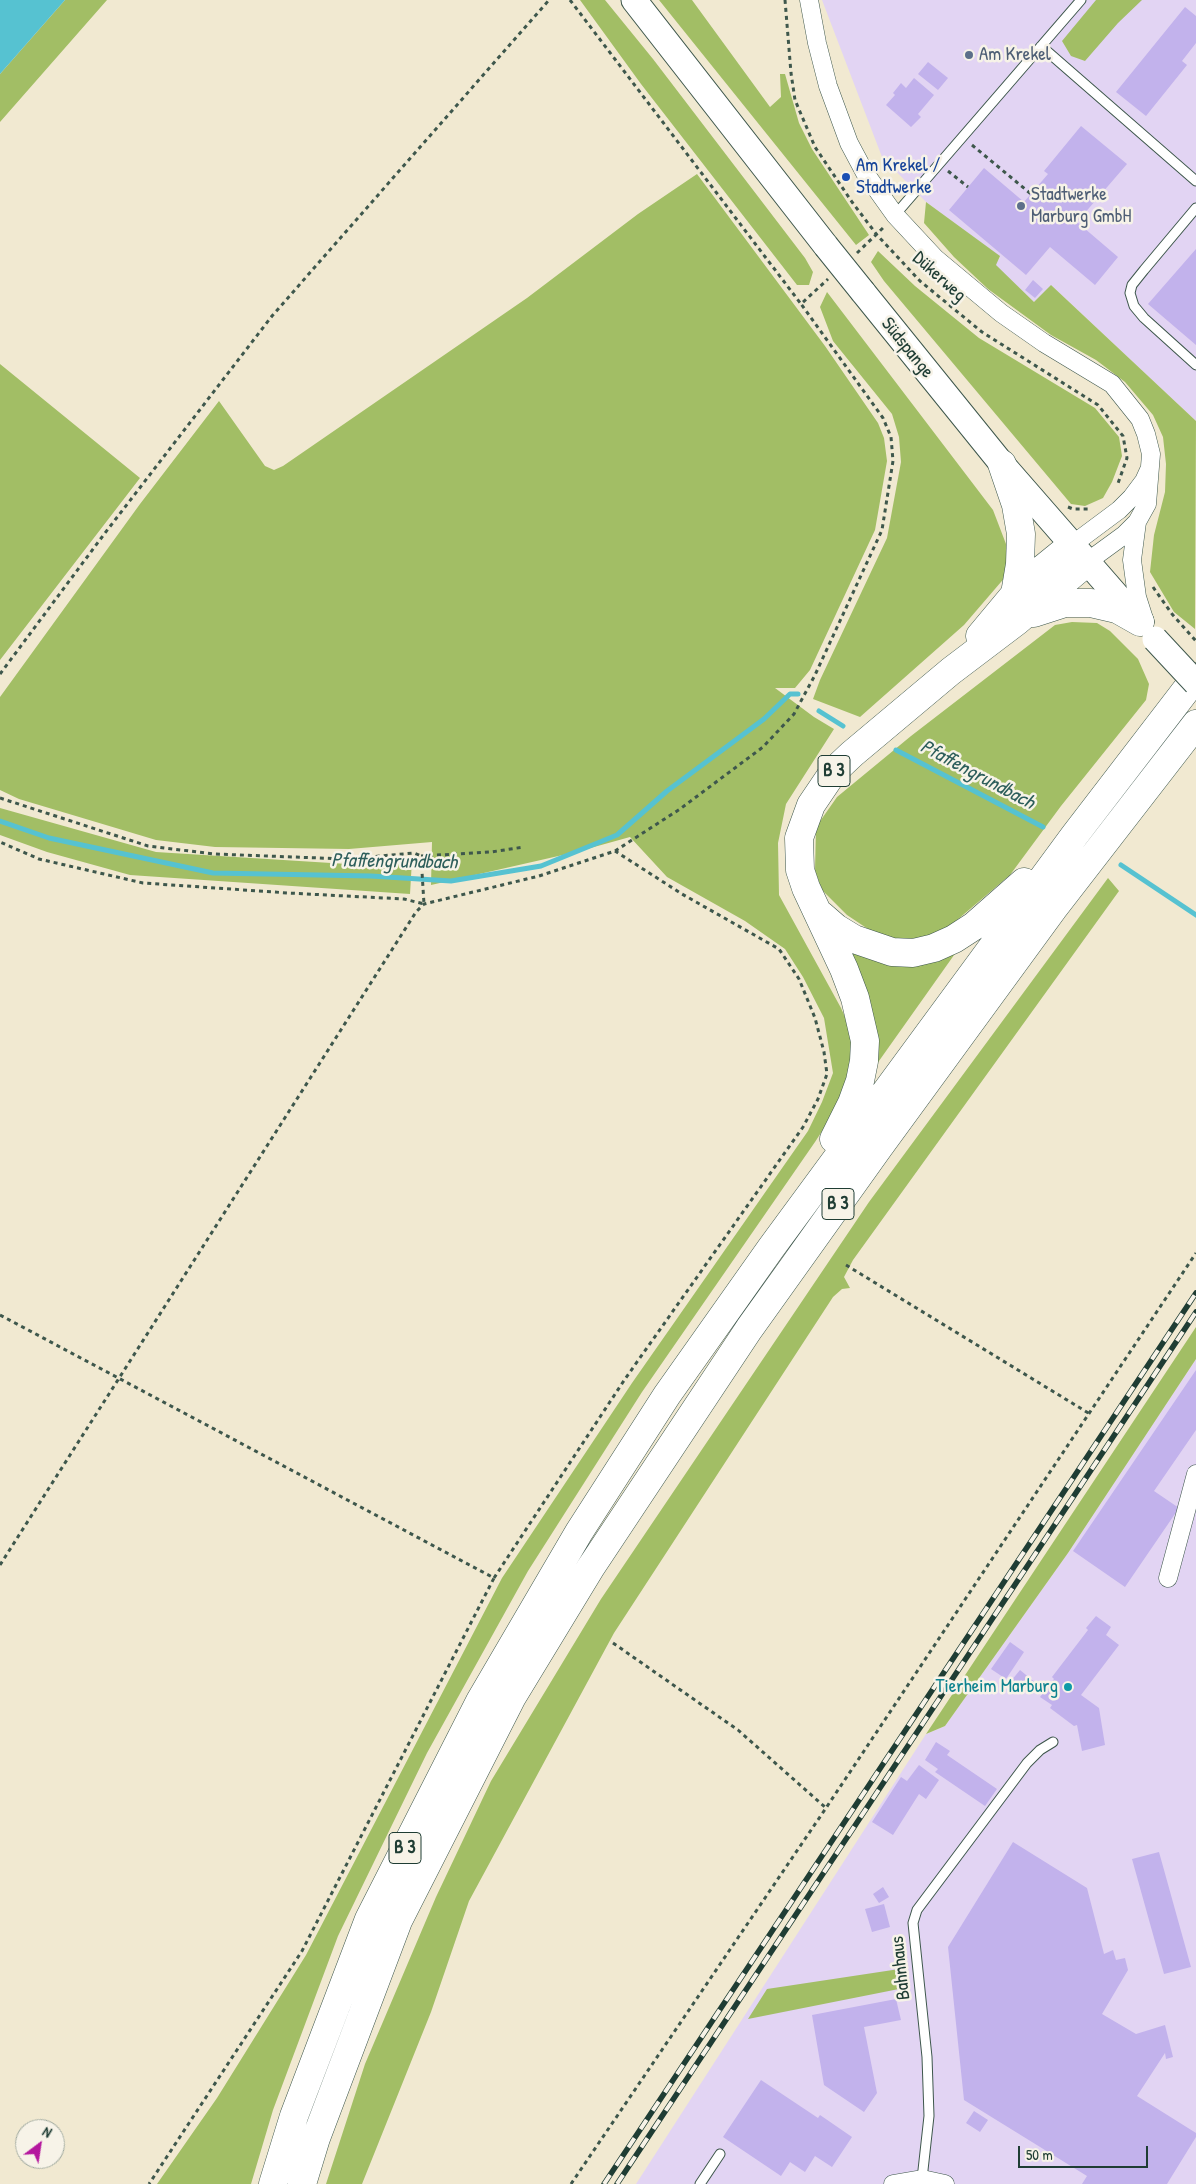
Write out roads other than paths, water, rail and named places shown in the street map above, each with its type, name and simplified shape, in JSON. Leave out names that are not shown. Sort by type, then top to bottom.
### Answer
[{"type":"highway","points":[[1002,464],[1016,505],[1021,534],[1020,564],[1015,594]]},
{"type":"highway","name":"B 3","points":[[951,671],[1015,594],[1040,570],[1080,553]]},
{"type":"highway","name":"B 3","points":[[1017,622],[1080,553]]},
{"type":"highway","name":"B 3","points":[[771,1248],[839,1131],[852,1103],[864,1061],[865,1041],[855,998],[844,969],[806,888],[800,870],[799,838],[810,805],[834,771],[852,754],[951,671],[1017,622],[1040,609],[1065,603],[1092,603],[1117,609],[1148,631]]},
{"type":"highway","name":"B 3","points":[[273,2184],[294,2116],[369,1919],[480,1701],[579,1532],[662,1403],[771,1248],[1074,836],[1196,677]]},
{"type":"highway","name":"B 3","points":[[302,2184],[316,2138],[398,1921],[512,1697],[591,1567],[749,1329],[879,1147],[1053,909],[1196,724]]},
{"type":"highway","name":"B 3","points":[[818,913],[836,928],[854,939],[874,947],[892,952],[913,953],[934,948],[954,939],[974,926],[1074,836]]},
{"type":"main road","name":"Südspange","points":[[634,0],[826,246],[1002,464],[1196,683]]},
{"type":"street","points":[[809,0],[816,43],[828,86],[850,144],[865,173],[895,215],[935,258],[1001,313],[1044,343],[1112,384],[1124,396],[1140,419],[1149,444],[1151,465],[1147,504],[1137,522],[1124,535],[1080,553]]},
{"type":"street","points":[[1080,553],[1100,525],[1132,497],[1144,481],[1151,465]]},
{"type":"street","points":[[1137,522],[1132,560],[1137,598],[1148,631]]},
{"type":"street","points":[[1168,1578],[1196,1474]]},
{"type":"street","points":[[893,2184],[922,2178],[945,2184]]},
{"type":"lane","points":[[895,215],[1080,0]]},
{"type":"lane","points":[[1041,46],[1196,180]]},
{"type":"lane","points":[[1196,208],[1132,285],[1130,293],[1134,306],[1144,318],[1196,365]]},
{"type":"lane","name":"Bahnhaus","points":[[922,2178],[929,2116],[927,2057],[913,1923],[917,1910],[1027,1763],[1040,1750],[1053,1742]]},
{"type":"lane","points":[[700,2184],[720,2154]]},
{"type":"water","points":[[0,0],[65,0],[0,74]]},
{"type":"waterway","name":"Pfaffengrundbach","points":[[0,821],[49,838],[213,873],[371,876],[451,881],[541,866],[617,835],[667,791],[764,719],[790,694],[798,694]]},
{"type":"waterway","name":"Pfaffengrundbach","points":[[819,711],[843,726]]},
{"type":"waterway","name":"Pfaffengrundbach","points":[[896,750],[1043,827]]},
{"type":"waterway","name":"Pfaffengrundbach","points":[[1121,865],[1196,915]]},
{"type":"railway","points":[[604,2184],[1196,1293]]},
{"type":"railway","points":[[617,2184],[1196,1312]]},
{"type":"place","name":"Am Krekel","points":[[969,55]]},
{"type":"place","name":"Am Krekel / Stadtwerke","points":[[846,177]]},
{"type":"place","name":"Stadtwerke Marburg GmbH","points":[[1021,206]]},
{"type":"place","name":"Tierheim Marburg","points":[[1068,1687]]}]
